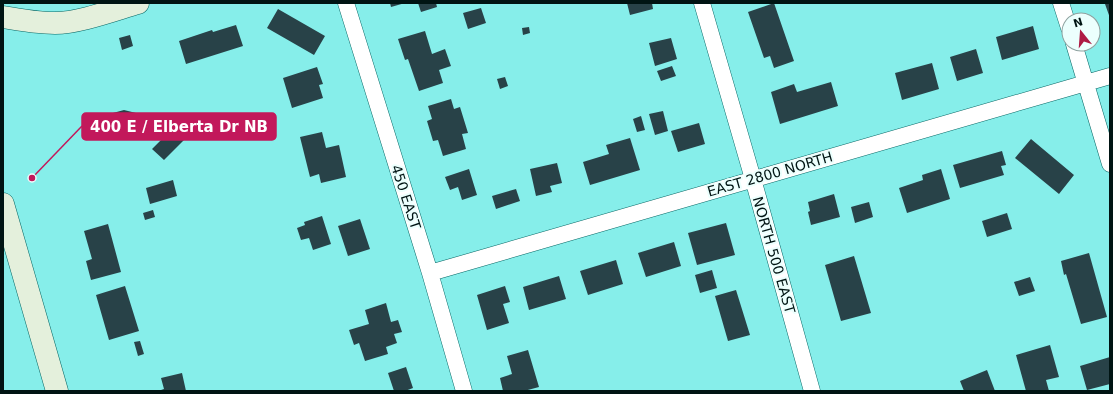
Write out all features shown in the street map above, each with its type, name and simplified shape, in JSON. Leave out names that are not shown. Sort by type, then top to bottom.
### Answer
[{"type":"main road","points":[[3,17],[32,22],[56,23],[72,21],[138,3]]},
{"type":"main road","points":[[3,204],[57,391]]},
{"type":"street","name":"450 EAST","points":[[346,3],[430,273],[464,391]]},
{"type":"street","name":"NORTH 500 EAST","points":[[702,3],[812,391]]},
{"type":"street","points":[[1076,52],[1110,164]]},
{"type":"street","name":"EAST 2800 NORTH","points":[[430,273],[1110,76]]},
{"type":"building","points":[[390,3],[405,3],[391,7]]},
{"type":"building","points":[[418,3],[436,3],[437,7],[421,12]]},
{"type":"building","points":[[627,3],[652,3],[653,9],[630,15]]},
{"type":"building","points":[[774,3],[794,61],[774,68],[770,56],[764,58],[748,12]]},
{"type":"building","points":[[1110,3],[1110,18],[1105,4]]},
{"type":"building","points":[[481,8],[486,23],[468,29],[463,13]]},
{"type":"building","points":[[278,9],[325,36],[314,55],[267,28]]},
{"type":"building","points":[[236,25],[243,46],[186,64],[179,41],[212,30],[213,32]]},
{"type":"building","points":[[1033,26],[1039,49],[1002,60],[996,37]]},
{"type":"building","points":[[529,27],[530,33],[523,35],[522,28]]},
{"type":"building","points":[[425,31],[432,54],[445,49],[451,66],[439,70],[443,83],[419,91],[408,59],[405,60],[398,39]]},
{"type":"building","points":[[130,35],[133,46],[122,50],[119,38]]},
{"type":"building","points":[[671,38],[677,59],[655,66],[649,43]]},
{"type":"building","points":[[976,49],[983,73],[957,81],[950,57]]},
{"type":"building","points":[[932,63],[939,89],[902,100],[895,73]]},
{"type":"building","points":[[672,66],[676,76],[661,81],[657,71]]},
{"type":"building","points":[[317,67],[323,84],[319,85],[323,98],[292,108],[283,78]]},
{"type":"building","points":[[505,77],[508,86],[500,89],[497,79]]},
{"type":"building","points":[[831,82],[838,106],[780,124],[771,92],[794,84],[797,92]]},
{"type":"building","points":[[451,99],[454,109],[460,107],[468,133],[462,134],[466,149],[443,156],[438,140],[433,141],[427,121],[432,119],[428,106]]},
{"type":"building","points":[[124,110],[164,120],[166,134],[175,125],[187,137],[164,160],[152,149],[161,140],[125,132],[103,137],[98,117]]},
{"type":"building","points":[[663,111],[668,131],[655,135],[649,114]]},
{"type":"building","points":[[641,116],[645,130],[637,132],[633,119]]},
{"type":"building","points":[[699,123],[705,144],[678,152],[671,131]]},
{"type":"building","points":[[322,132],[326,148],[339,145],[346,177],[321,183],[319,174],[310,177],[300,137]]},
{"type":"building","points":[[630,138],[640,170],[590,185],[583,162],[609,154],[606,145]]},
{"type":"building","points":[[1031,139],[1074,175],[1059,194],[1015,158]]},
{"type":"building","points":[[1002,151],[1006,165],[1001,166],[1004,175],[960,188],[953,165]]},
{"type":"building","points":[[557,163],[562,183],[550,186],[552,192],[536,196],[530,169]]},
{"type":"building","points":[[469,169],[477,195],[462,200],[458,187],[450,190],[445,177]]},
{"type":"building","points":[[941,169],[950,199],[907,213],[899,188],[923,180],[922,175]]},
{"type":"building","points":[[173,180],[177,196],[150,204],[146,188]]},
{"type":"building","points":[[516,189],[520,201],[496,209],[492,196]]},
{"type":"building","points":[[834,194],[840,217],[811,225],[808,212],[810,211],[808,202]]},
{"type":"building","points":[[869,202],[873,217],[855,223],[851,207]]},
{"type":"building","points":[[153,210],[155,217],[145,220],[143,213]]},
{"type":"building","points":[[1007,213],[1012,229],[987,237],[982,221]]},
{"type":"building","points":[[322,216],[331,244],[313,250],[309,238],[301,240],[297,228],[305,225],[304,222]]},
{"type":"building","points":[[360,219],[370,249],[348,256],[338,226]]},
{"type":"building","points":[[726,223],[735,255],[697,265],[688,233]]},
{"type":"building","points":[[108,224],[121,272],[91,280],[86,261],[92,259],[84,231]]},
{"type":"building","points":[[674,242],[681,266],[646,277],[638,253]]},
{"type":"building","points":[[1089,253],[1107,317],[1081,324],[1066,274],[1064,275],[1061,261]]},
{"type":"building","points":[[854,256],[871,313],[841,321],[825,265]]},
{"type":"building","points":[[616,260],[623,284],[588,295],[580,271]]},
{"type":"building","points":[[712,270],[717,288],[700,293],[695,275]]},
{"type":"building","points":[[559,276],[566,299],[529,310],[523,287]]},
{"type":"building","points":[[1030,277],[1035,291],[1019,296],[1014,282]]},
{"type":"building","points":[[125,286],[139,331],[109,340],[96,295]]},
{"type":"building","points":[[505,286],[510,302],[503,304],[509,323],[487,330],[477,295]]},
{"type":"building","points":[[736,290],[750,335],[728,341],[715,296]]},
{"type":"building","points":[[386,303],[391,322],[398,320],[402,332],[394,334],[397,343],[386,347],[388,354],[365,361],[359,343],[354,345],[349,330],[369,324],[365,310]]},
{"type":"building","points":[[140,341],[144,354],[138,356],[134,342]]},
{"type":"building","points":[[1050,345],[1059,377],[1046,380],[1049,391],[1026,391],[1016,355]]},
{"type":"building","points":[[528,350],[539,387],[524,391],[503,391],[500,378],[512,374],[507,356]]},
{"type":"building","points":[[1110,357],[1110,384],[1087,390],[1080,366]]},
{"type":"building","points":[[406,367],[413,388],[405,391],[394,391],[388,373]]},
{"type":"building","points":[[987,370],[995,391],[964,391],[960,381]]},
{"type":"building","points":[[182,373],[186,391],[158,391],[164,389],[161,378]]},
{"type":"place","name":"400 E / Elberta Dr NB","points":[[32,178]]}]
